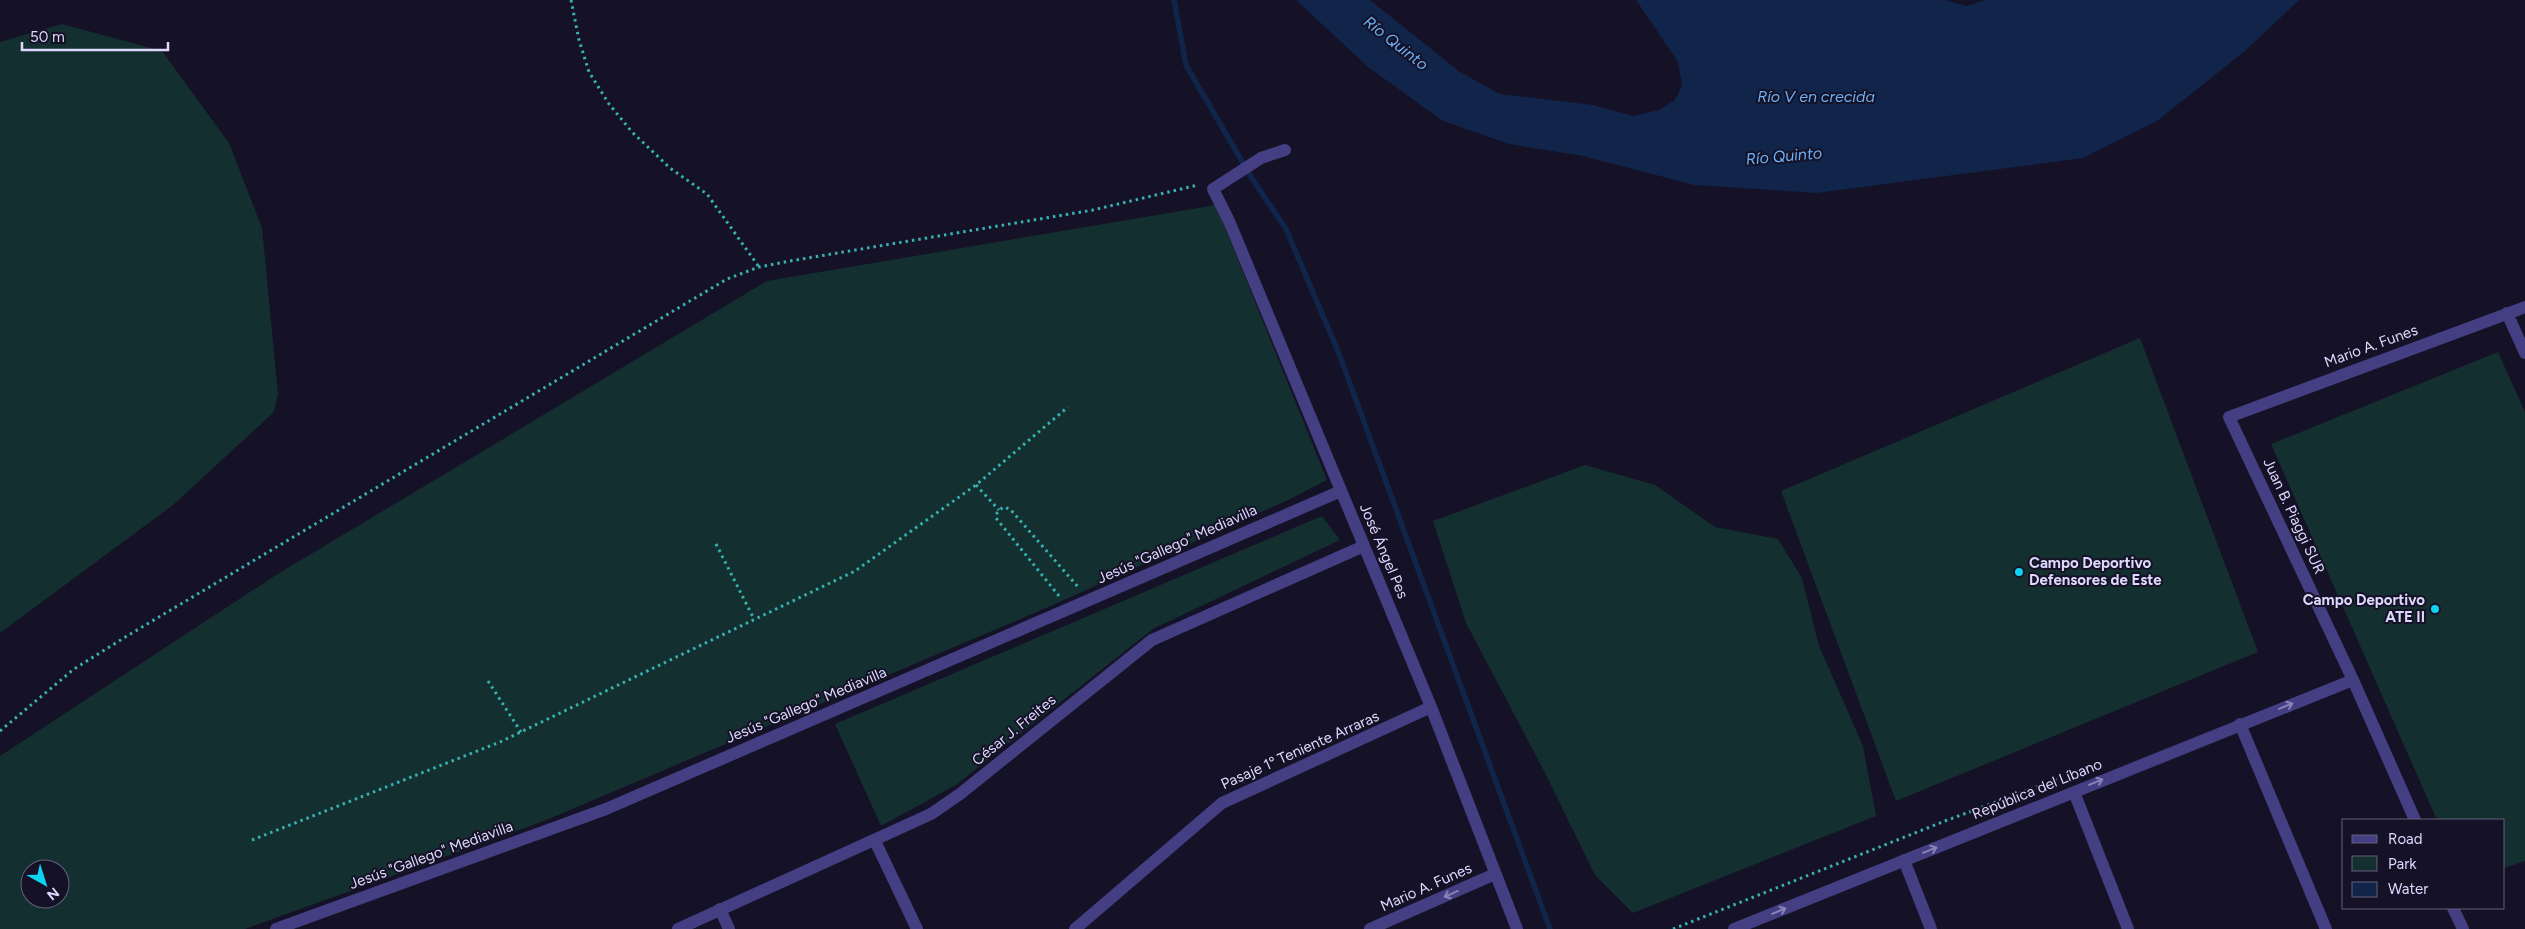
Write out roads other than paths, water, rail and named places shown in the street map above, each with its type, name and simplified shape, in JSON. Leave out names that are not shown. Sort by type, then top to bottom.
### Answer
[{"type":"street","name":"José Ángel Pes","points":[[1285,150],[1261,158],[1213,189],[1229,221],[1431,707],[1517,929]]},
{"type":"street","name":"Mario A. Funes","points":[[2229,417],[2525,307]]},
{"type":"street","points":[[2507,313],[2525,353]]},
{"type":"street","name":"Juan B. Piaggi SUR","points":[[2229,417],[2353,680],[2415,819]]},
{"type":"street","name":"Jesús \"Gallego\" Mediavilla","points":[[276,929],[606,809],[1340,491]]},
{"type":"street","name":"César J. Freites","points":[[678,929],[876,841],[931,814],[960,794],[1152,640],[1364,546]]},
{"type":"street","name":"República del Líbano","points":[[1737,928],[2353,680]]},
{"type":"street","name":"Pasaje 1º Teniente Arraras","points":[[1075,929],[1222,803],[1431,707]]},
{"type":"street","points":[[2240,724],[2326,929]]},
{"type":"street","points":[[2074,792],[2128,929]]},
{"type":"street","points":[[876,841],[917,929]]},
{"type":"street","points":[[1904,860],[1931,929]]},
{"type":"street","name":"Mario A. Funes","points":[[1370,929],[1495,874]]},
{"type":"street","points":[[720,909],[729,929]]},
{"type":"street","points":[[2453,909],[2463,929]]},
{"type":"water","name":"Río V en crecida","points":[[1296,0],[1370,0],[1460,72],[1500,94],[1593,105],[1633,116],[1659,110],[1675,100],[1682,85],[1678,62],[1636,0],[1945,0],[1967,6],[1985,0],[2299,0],[2245,51],[2157,121],[2083,158],[1817,193],[1694,185],[1583,156],[1509,144],[1443,121],[1368,67]]},
{"type":"waterway","points":[[1174,0],[1186,65],[1251,177],[1286,229],[1338,351],[1550,929]]},
{"type":"place","name":"Campo Deportivo Defensores de Este","points":[[2019,572]]},
{"type":"place","name":"Campo Deportivo ATE II","points":[[2435,609]]},
{"type":"water label","name":"Río Quinto","points":[[1396,43]]},
{"type":"water label","name":"Río Quinto","points":[[1784,156]]}]
